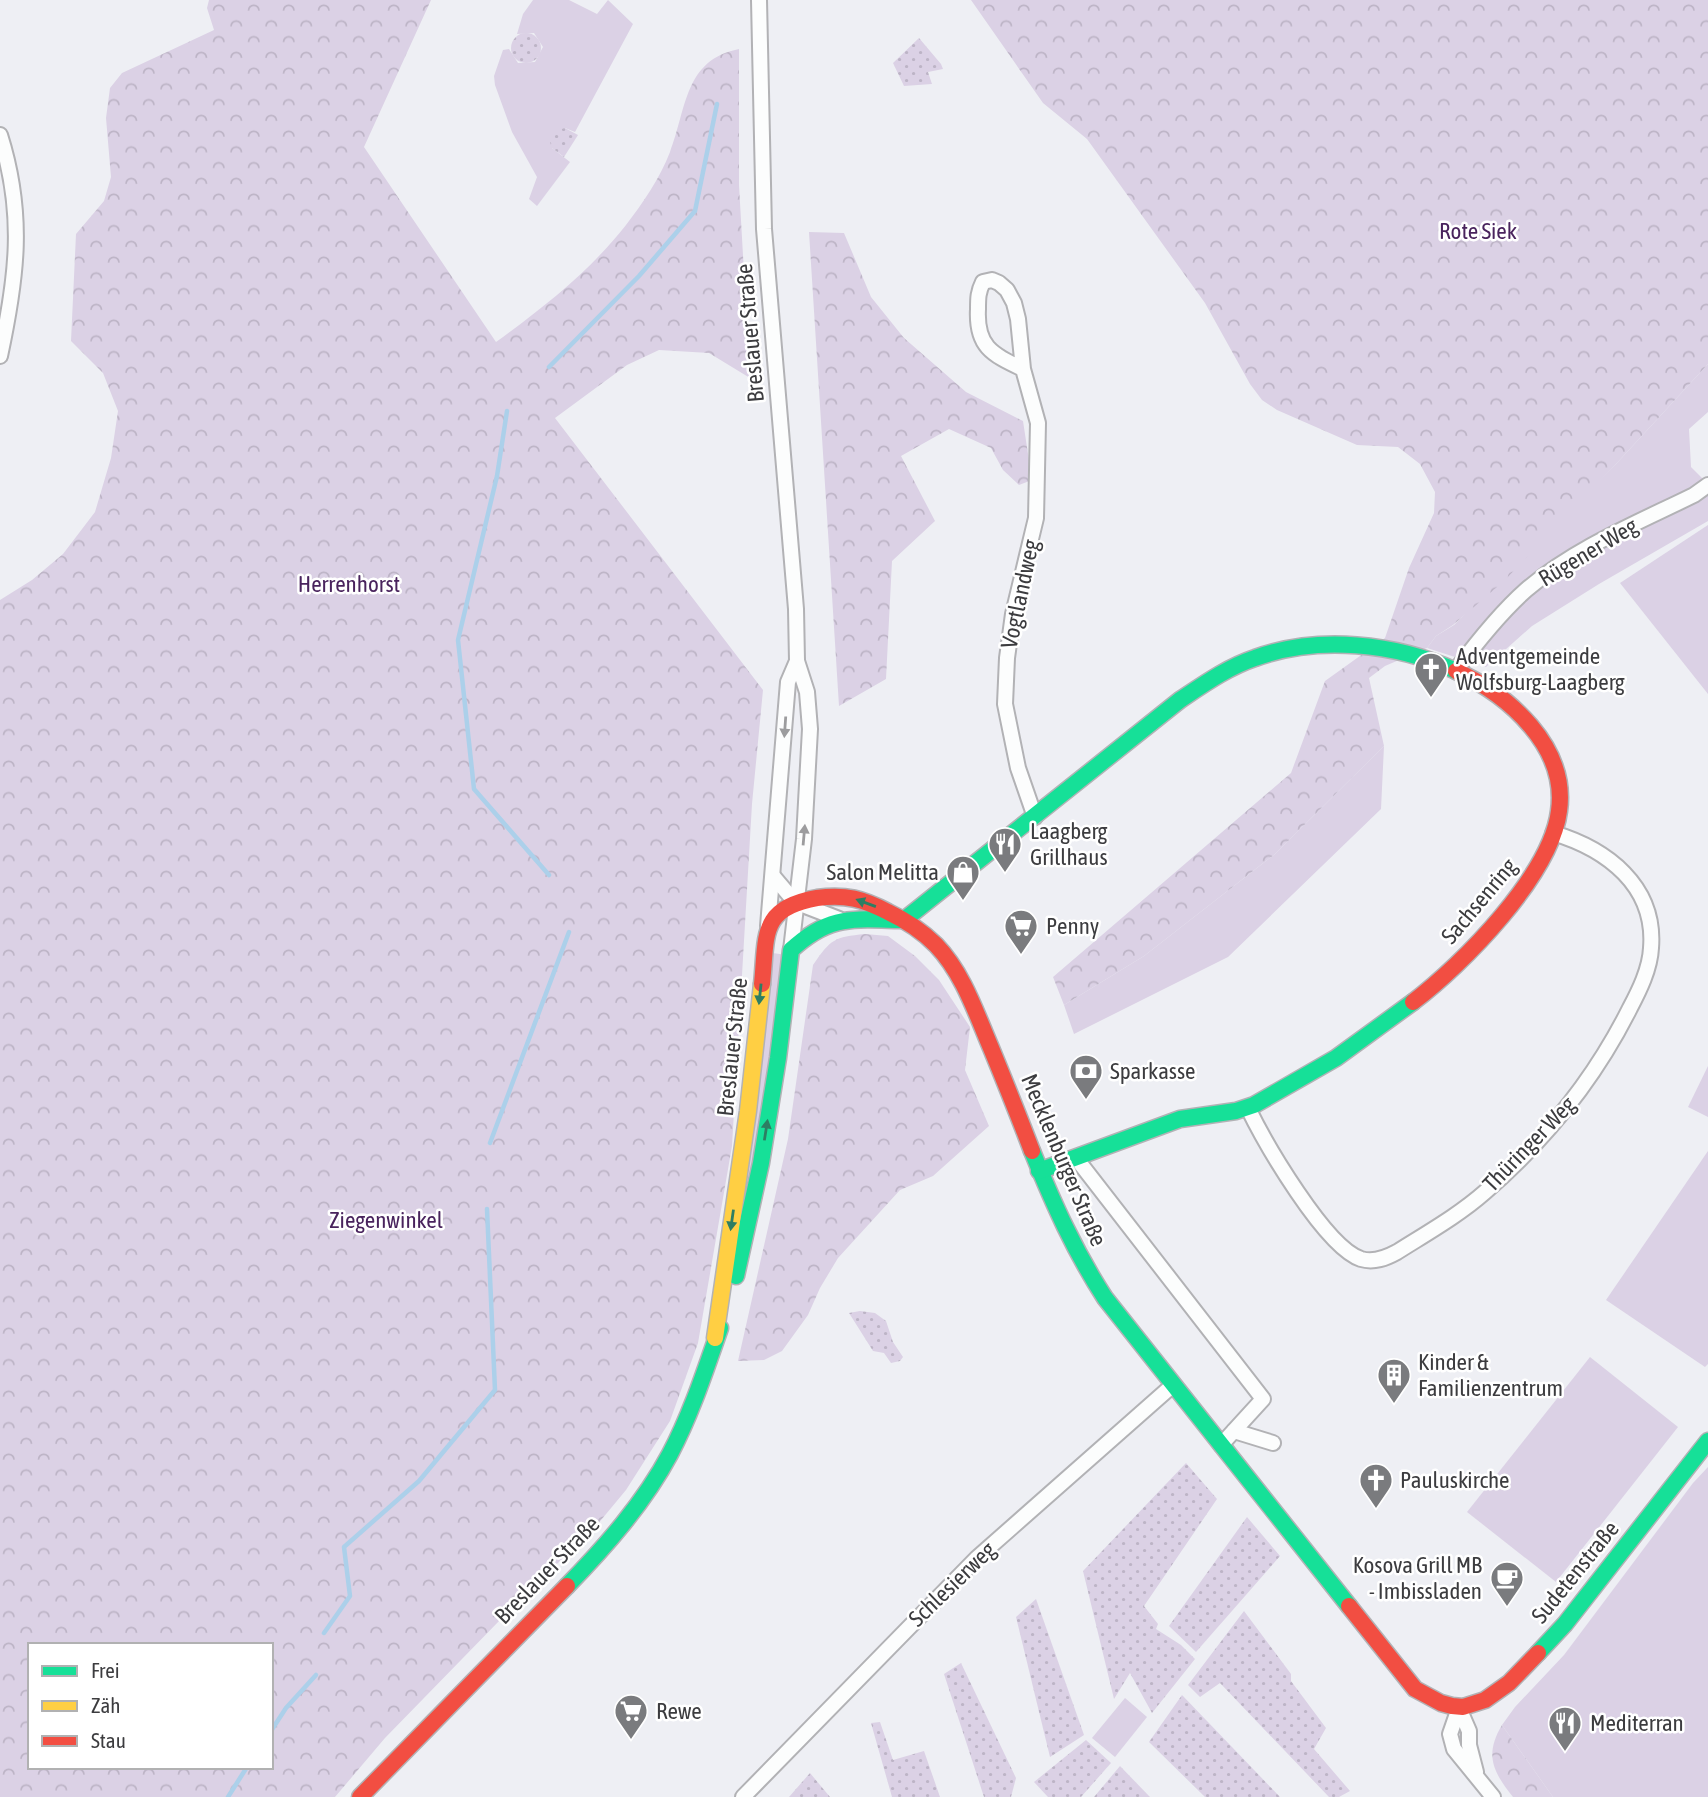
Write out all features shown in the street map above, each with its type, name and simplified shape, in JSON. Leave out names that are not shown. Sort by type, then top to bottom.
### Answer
[{"type":"street","name":"Breslauer Straße","points":[[360,1797],[572,1581],[646,1493],[670,1454],[696,1398],[715,1338],[728,1310],[761,1163],[778,1058],[804,839],[810,729],[807,692],[797,661],[796,609],[764,229],[759,0]]},
{"type":"street","points":[[0,135],[8,161],[16,209],[16,263],[0,356]]},
{"type":"street","name":"Vogtlandweg","points":[[1023,369],[999,358],[987,348],[977,329],[978,292],[984,282],[992,280],[999,283],[1007,290],[1014,303],[1023,369],[1038,423],[1036,518],[1013,614],[1005,704],[1018,768],[1035,817]]},
{"type":"street","name":"Rügener Weg","points":[[1456,670],[1502,613],[1558,565],[1694,495],[1708,485]]},
{"type":"street","name":"Sachsenring","points":[[904,920],[1200,687],[1233,668],[1279,650],[1327,645],[1371,647],[1456,670],[1473,678],[1517,711],[1532,725],[1550,750],[1559,780],[1560,807],[1553,833],[1539,864],[1495,925],[1437,982],[1367,1037],[1313,1073],[1248,1108],[1179,1119],[1040,1171]]},
{"type":"street","name":"Breslauer Straße","points":[[715,1338],[748,1111],[773,876],[788,682],[797,661]]},
{"type":"street","name":"Thüringer Weg","points":[[1248,1108],[1264,1140],[1296,1189],[1337,1244],[1359,1258],[1370,1261],[1386,1258],[1485,1192],[1534,1144],[1578,1094],[1614,1041],[1640,988],[1651,952],[1651,930],[1647,911],[1631,880],[1603,855],[1577,841],[1553,833]]},
{"type":"street","points":[[773,876],[795,902],[839,919]]},
{"type":"street","name":"Mecklenburger Straße","points":[[795,902],[826,897],[863,899],[904,920],[936,944],[970,997],[1061,1222],[1105,1298],[1415,1689],[1435,1703],[1459,1708]]},
{"type":"street","points":[[768,926],[778,913],[795,902]]},
{"type":"street","points":[[791,950],[803,937],[823,924],[839,919],[904,920]]},
{"type":"street","name":"Mecklenburger Straße","points":[[1076,1158],[1263,1399],[1221,1445]]},
{"type":"street","name":"Schlesierweg","points":[[743,1797],[928,1605],[1172,1385]]},
{"type":"street","points":[[1234,1431],[1273,1443]]},
{"type":"street","name":"Sudetenstraße","points":[[1459,1708],[1477,1704],[1500,1692],[1529,1663],[1590,1593],[1708,1441]]},
{"type":"street","points":[[1459,1708],[1469,1731],[1469,1745],[1478,1777],[1493,1797]]},
{"type":"green space","points":[[209,0],[431,0],[364,147],[496,342],[565,288],[612,242],[639,208],[666,162],[690,88],[697,75],[721,55],[739,49],[739,185],[750,378],[709,353],[659,350],[627,365],[555,418],[763,690],[752,804],[732,1146],[698,1343],[670,1421],[626,1490],[587,1537],[540,1579],[385,1738],[335,1797],[0,1797],[0,600],[32,580],[63,554],[95,512],[111,458],[118,411],[103,373],[71,341],[76,234],[104,201],[111,177],[106,118],[110,88],[122,73],[214,30],[207,8]]},
{"type":"green space","points":[[533,0],[569,0],[597,14],[608,0],[633,24],[575,132],[565,128],[552,148],[570,162],[537,206],[529,199],[537,177],[512,132],[494,76],[503,50],[509,49],[518,63],[535,62],[543,47],[534,33],[517,34],[523,14]]},
{"type":"green space","name":"Rote Siek","points":[[971,0],[1708,0],[1708,364],[1504,581],[1453,625],[1436,636],[1427,648],[1385,666],[1369,678],[1384,746],[1275,854],[1144,956],[1064,1005],[1053,977],[1291,773],[1325,681],[1385,638],[1409,568],[1434,513],[1435,492],[1420,464],[1398,447],[1357,445],[1277,410],[1262,400],[1250,384],[1205,303],[1087,139],[1043,103]]},
{"type":"green space","points":[[526,33],[537,37],[541,48],[537,59],[526,63],[515,59],[511,48],[515,37]]},
{"type":"green space","points":[[919,38],[943,69],[928,72],[932,84],[904,86],[893,63]]},
{"type":"green space","points":[[565,128],[578,135],[564,157],[552,148],[550,142],[557,130]]},
{"type":"green space","points":[[809,232],[844,233],[871,297],[904,338],[966,392],[1023,421],[1032,480],[1019,485],[1003,470],[991,448],[949,429],[901,456],[935,521],[892,561],[886,679],[839,706]]},
{"type":"green space","points":[[1708,364],[1708,412],[1689,429],[1691,467],[1708,484],[1708,521],[1532,626],[1486,667],[1427,648],[1436,636],[1454,625],[1616,464]]},
{"type":"green space","points":[[1708,525],[1708,694],[1620,583]]},
{"type":"green space","points":[[1384,746],[1381,809],[1228,957],[1074,1034],[1064,1005],[1144,956],[1275,854]]},
{"type":"green space","points":[[846,936],[888,936],[915,956],[939,980],[970,1027],[965,1070],[989,1126],[933,1176],[900,1190],[838,1258],[808,1315],[782,1351],[764,1360],[738,1361],[788,1139],[813,965],[834,941]]},
{"type":"green space","points":[[773,953],[786,955],[772,1057],[738,1238]]},
{"type":"green space","points":[[1708,1066],[1708,1117],[1688,1107]]},
{"type":"green space","points":[[1708,1151],[1708,1364],[1705,1367],[1606,1300]]},
{"type":"green space","points":[[849,1313],[875,1313],[886,1321],[893,1342],[903,1357],[900,1361],[891,1363],[884,1353],[873,1351]]},
{"type":"green space","points":[[1590,1357],[1678,1427],[1556,1582],[1467,1512]]},
{"type":"green space","points":[[1186,1463],[1217,1499],[1144,1606],[1158,1624],[1156,1629],[1181,1645],[1195,1659],[1152,1713],[1130,1673],[1114,1699],[1083,1571]]},
{"type":"green space","points":[[1708,1467],[1708,1797],[1553,1797],[1502,1725],[1515,1707],[1564,1655],[1693,1483]]},
{"type":"green space","points":[[1247,1517],[1280,1556],[1196,1652],[1169,1626]]},
{"type":"green space","points":[[1036,1599],[1084,1735],[1050,1757],[1016,1617]]},
{"type":"green space","points":[[1244,1611],[1291,1674],[1291,1681],[1326,1728],[1314,1749],[1350,1791],[1339,1797],[1329,1797],[1220,1683],[1200,1697],[1188,1685]]},
{"type":"green space","points":[[961,1663],[1016,1778],[1011,1797],[984,1797],[944,1674]]},
{"type":"green space","points":[[1182,1695],[1280,1797],[1205,1797],[1149,1742]]},
{"type":"green space","points":[[1125,1698],[1147,1717],[1115,1757],[1092,1738]]},
{"type":"green space","points":[[880,1722],[893,1760],[924,1751],[940,1797],[892,1797],[871,1723]]},
{"type":"green space","points":[[1502,1725],[1553,1797],[1513,1797],[1506,1788],[1496,1771],[1492,1754]]},
{"type":"green space","points":[[1086,1740],[1111,1763],[1081,1797],[1048,1797],[1034,1782]]},
{"type":"green space","points":[[1120,1766],[1150,1797],[1094,1797]]},
{"type":"green space","points":[[810,1773],[830,1797],[789,1797]]},
{"type":"waterway","points":[[549,367],[639,276],[695,211],[717,104]]},
{"type":"waterway","points":[[507,411],[497,476],[458,640],[474,789],[549,875]]},
{"type":"waterway","points":[[490,1143],[569,932]]},
{"type":"waterway","points":[[324,1633],[350,1596],[344,1547],[419,1481],[495,1390],[487,1209]]},
{"type":"waterway","points":[[273,1728],[286,1708],[316,1675]]},
{"type":"waterway","points":[[228,1797],[246,1769]]},
{"type":"traffic: fast","points":[[904,920],[1180,700],[1235,666],[1279,651],[1305,646],[1357,645],[1408,654],[1456,671]]},
{"type":"traffic: fast","points":[[736,1276],[761,1163],[778,1058],[791,950],[817,930],[829,925],[868,919],[900,920]]},
{"type":"traffic: fast","points":[[1039,1171],[1180,1119],[1236,1111],[1254,1105],[1336,1058],[1413,1002]]},
{"type":"traffic: fast","points":[[1032,1151],[1065,1227],[1105,1298],[1349,1606]]},
{"type":"traffic: fast","points":[[567,1586],[623,1524],[660,1472],[691,1408],[720,1328]]},
{"type":"traffic: fast","points":[[1538,1653],[1565,1624],[1708,1441]]},
{"type":"traffic: slow","points":[[715,1338],[748,1111],[762,984]]},
{"type":"traffic: jam","points":[[1413,1002],[1479,942],[1522,890],[1540,862],[1552,836],[1559,811],[1559,788],[1554,766],[1531,726],[1496,694],[1456,671]]},
{"type":"traffic: jam","points":[[762,984],[766,938],[770,927],[775,917],[798,903],[827,897],[854,899],[879,908],[907,923],[936,945],[954,968],[980,1021],[1032,1151]]},
{"type":"traffic: jam","points":[[360,1797],[567,1586]]},
{"type":"traffic: jam","points":[[1349,1606],[1415,1689],[1452,1706],[1463,1707],[1485,1700],[1509,1683],[1538,1653]]},
{"type":"place","name":"Adventgemeinde Wolfsburg-Laagberg","points":[[1431,699]]},
{"type":"place","name":"Laagberg Grillhaus","points":[[1005,874]]},
{"type":"place","name":"Salon Melitta","points":[[963,902]]},
{"type":"place","name":"Penny","points":[[1021,956]]},
{"type":"place","name":"Sparkasse","points":[[1086,1101]]},
{"type":"place","name":"Kinder & Familienzentrum","points":[[1394,1405]]},
{"type":"place","name":"Pauluskirche","points":[[1376,1510]]},
{"type":"place","name":"Kosova Grill MB - Imbissladen","points":[[1507,1608]]},
{"type":"place","name":"Rewe","points":[[631,1741]]},
{"type":"place","name":"Mediterran","points":[[1565,1753]]},
{"type":"park label","name":"Herrenhorst","points":[[349,584]]},
{"type":"park label","name":"Ziegenwinkel","points":[[386,1220]]}]
